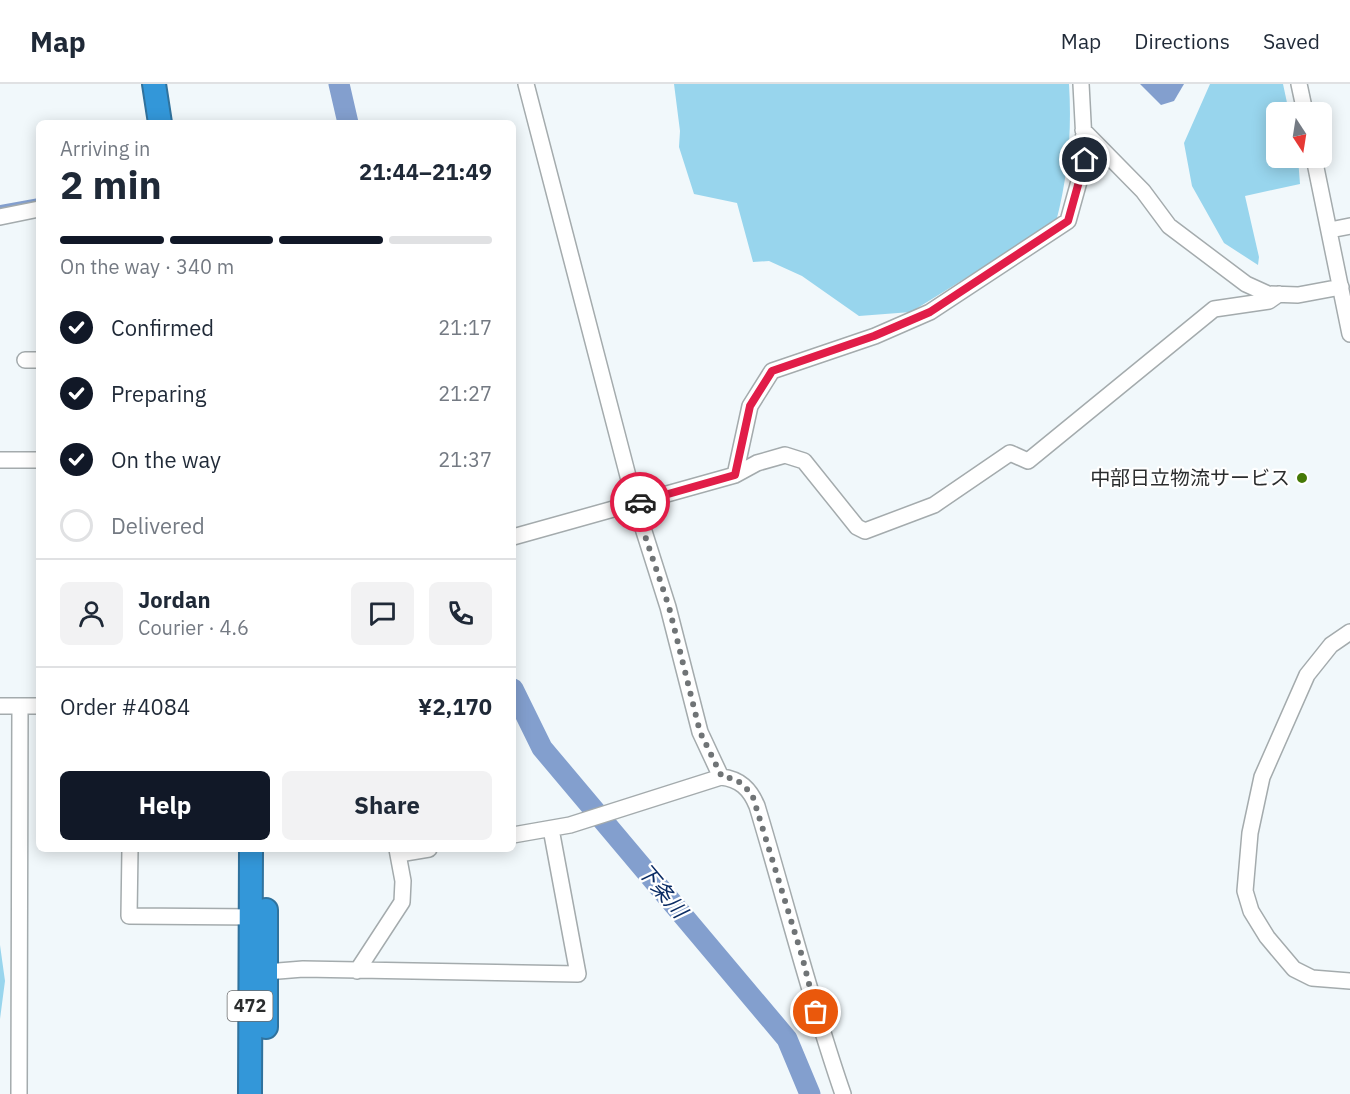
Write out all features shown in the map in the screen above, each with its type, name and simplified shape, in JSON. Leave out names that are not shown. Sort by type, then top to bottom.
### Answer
[{"type":"highway","points":[[154,84],[160,120]]},
{"type":"highway","points":[[166,84],[172,120]]},
{"type":"highway","name":"472","points":[[251,852],[266,972],[265,1094]]},
{"type":"highway","name":"472","points":[[249,1094],[259,917],[266,852]]},
{"type":"street","points":[[526,84],[634,503],[669,607],[700,732],[722,777]]},
{"type":"street","points":[[735,475],[750,406],[772,371],[874,336],[930,312],[1068,221],[1085,160],[1081,84]]},
{"type":"street","points":[[1304,85],[1305,102]]},
{"type":"street","points":[[1083,130],[1143,191],[1169,226],[1246,284],[1269,294],[1298,295],[1341,287]]},
{"type":"street","points":[[1316,168],[1350,334]]},
{"type":"street","points":[[0,216],[36,210]]},
{"type":"street","points":[[1330,230],[1350,226]]},
{"type":"street","points":[[516,536],[735,475],[757,463],[785,455],[804,461],[858,527],[866,531],[934,505],[1010,453],[1028,461],[1214,309],[1269,301],[1279,294]]},
{"type":"street","points":[[0,460],[36,460]]},
{"type":"street","points":[[1350,632],[1331,645],[1306,675],[1262,777],[1250,833],[1245,891],[1251,911],[1267,937],[1294,969],[1312,978],[1350,981]]},
{"type":"street","points":[[0,706],[36,706]]},
{"type":"street","points":[[19,1094],[20,706]]},
{"type":"street","points":[[516,835],[570,825],[722,777],[736,779],[752,794],[802,956],[809,990],[843,1094]]},
{"type":"street","points":[[266,972],[303,969],[578,974],[551,829]]},
{"type":"street","points":[[130,852],[129,916],[259,917]]},
{"type":"street","points":[[357,971],[402,902],[403,881],[398,852]]},
{"type":"shaded area","points":[[674,84],[1069,84],[1068,154],[1064,188],[1056,222],[911,312],[859,316],[802,276],[769,261],[753,262],[737,203],[694,194],[679,147],[680,131]]},
{"type":"shaded area","points":[[1140,84],[1184,84],[1174,101],[1161,105]]},
{"type":"shaded area","points":[[1210,84],[1283,84],[1287,102],[1266,102],[1266,168],[1299,168],[1300,184],[1245,196],[1259,257],[1258,265],[1224,243],[1192,186],[1184,143]]},
{"type":"shaded area","points":[[0,945],[5,981],[0,1019]]},
{"type":"waterway","name":"下条川","points":[[339,84],[347,120]]},
{"type":"waterway","points":[[0,207],[36,201]]},
{"type":"waterway","name":"下条川","points":[[516,695],[542,748],[787,1039],[810,1094]]},
{"type":"way so far","points":[[640,502],[634,503],[669,607],[700,732],[722,777],[736,779],[752,794],[802,956],[816,1012]]},
{"type":"place","name":"中部日立物流サービス","points":[[1302,478]]},
{"type":"route","points":[[640,502],[735,475],[750,406],[772,371],[874,336],[930,312],[1068,221],[1085,160]]}]
